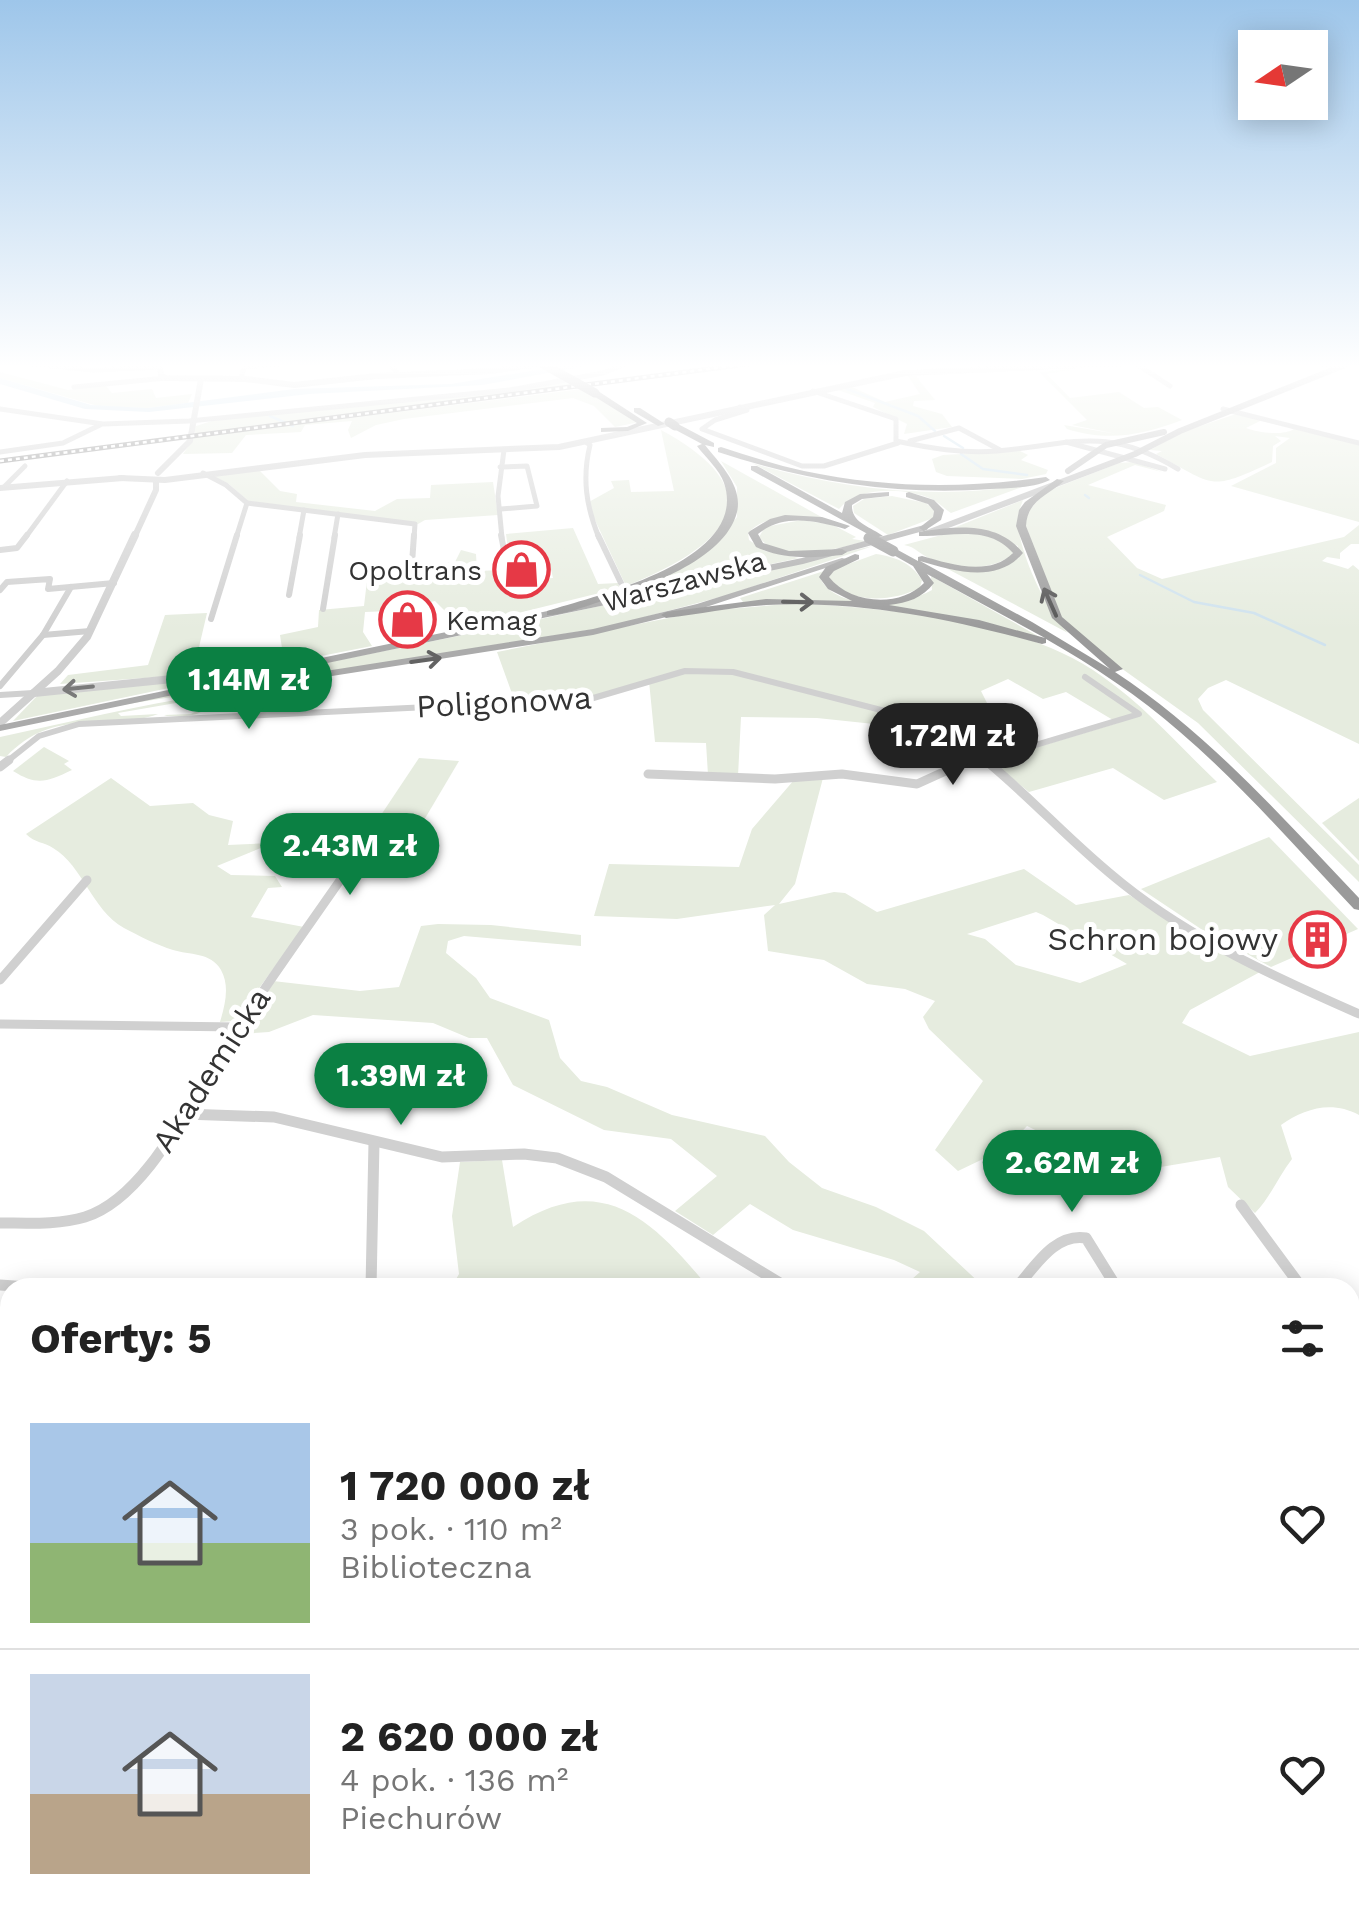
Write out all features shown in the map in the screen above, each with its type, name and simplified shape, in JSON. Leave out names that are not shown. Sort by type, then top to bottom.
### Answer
[{"type":"highway","points":[[552,613],[660,576],[689,561],[718,538],[732,519],[735,495],[728,474],[707,453]]},
{"type":"highway","points":[[713,453],[1110,669],[1217,746],[1359,892]]},
{"type":"highway","points":[[725,453],[851,525]]},
{"type":"highway","points":[[729,453],[794,472],[892,487],[977,490],[1046,480]]},
{"type":"highway","points":[[1060,481],[1030,500],[1021,514],[1021,526],[1057,618],[1110,669],[1205,748],[1359,906]]},
{"type":"highway","points":[[851,525],[846,508],[853,500],[896,494],[916,496],[936,506],[940,514],[923,531]]},
{"type":"highway","points":[[842,552],[777,552],[759,545],[753,533],[765,524],[790,518],[851,525]]},
{"type":"highway","points":[[915,560],[980,569],[1003,565],[1018,553],[1011,543],[980,532],[923,531]]},
{"type":"highway","points":[[854,556],[830,569],[825,582],[844,595],[874,601],[900,600],[926,589],[926,577],[915,560]]},
{"type":"highway","points":[[666,615],[768,602],[865,607],[1006,630],[1110,669]]},
{"type":"main road","name":"Warszawska","points":[[22,726],[842,552],[923,531],[1046,480],[1094,453]]},
{"type":"main road","name":"Warszawska","points":[[0,728],[522,646],[666,615],[854,556],[1137,453]]},
{"type":"main road","points":[[192,676],[282,668]]},
{"type":"main road","points":[[206,710],[210,698],[226,690]]},
{"type":"street","points":[[0,728],[68,661],[90,632],[156,490],[156,476],[178,453]]},
{"type":"street","points":[[2,488],[172,476],[354,456],[441,453]]},
{"type":"street","points":[[503,453],[496,482],[509,575]]},
{"type":"street","points":[[588,453],[584,504],[620,583]]},
{"type":"street","points":[[766,453],[802,466],[824,466],[866,453]]},
{"type":"street","points":[[1086,453],[1087,458]]},
{"type":"street","points":[[1105,453],[1178,469],[1148,453]]},
{"type":"street","points":[[170,461],[168,469],[172,476]]},
{"type":"street","points":[[2,488],[25,466]]},
{"type":"street","points":[[500,466],[527,466],[537,506],[500,509]]},
{"type":"street","points":[[203,473],[226,485],[247,503],[415,524],[412,564]]},
{"type":"street","points":[[156,490],[172,476]]},
{"type":"street","points":[[0,550],[17,548],[67,481]]},
{"type":"street","points":[[211,619],[247,503]]},
{"type":"street","points":[[290,594],[304,510]]},
{"type":"street","points":[[323,609],[338,514]]},
{"type":"street","points":[[0,590],[7,582],[50,579],[48,589],[114,583]]},
{"type":"street","points":[[0,686],[43,635],[70,587]]},
{"type":"street","points":[[43,635],[90,632]]},
{"type":"street","name":"Poligonowa","points":[[4,764],[29,742],[64,727],[206,710],[590,699],[648,683],[677,670],[724,670],[918,720],[979,759],[1069,832],[1118,880],[1158,909],[1268,973],[1359,1014]]},
{"type":"street","points":[[0,695],[192,676]]},
{"type":"street","points":[[648,774],[758,779],[842,774],[907,785],[979,759],[1139,714],[1086,677]]},
{"type":"street","name":"Akademicka","points":[[0,1224],[79,1221],[110,1207],[136,1184],[372,834]]},
{"type":"street","points":[[0,980],[87,880]]},
{"type":"street","points":[[0,1024],[239,1027]]},
{"type":"street","points":[[184,1114],[274,1118],[442,1157],[548,1156],[606,1177],[772,1278]]},
{"type":"street","points":[[372,1278],[374,1142]]},
{"type":"street","points":[[1241,1205],[1295,1278]]},
{"type":"street","points":[[1026,1278],[1064,1238],[1079,1235],[1086,1238],[1110,1278]]},
{"type":"shaded area","points":[[666,453],[696,453],[720,476],[728,498],[724,518],[711,537],[689,555],[626,586],[587,503],[614,488],[611,481],[629,480],[631,492],[674,491]]},
{"type":"shaded area","points":[[1023,453],[1028,455],[1021,460],[1048,470],[1046,474],[1022,479],[947,476],[936,472],[932,459],[943,455]]},
{"type":"shaded area","points":[[1273,453],[1272,462],[1223,481],[1202,479],[1156,454]]},
{"type":"shaded area","points":[[1276,453],[1359,453],[1359,522],[1231,486],[1276,463]]},
{"type":"shaded area","points":[[721,461],[825,519],[774,519],[748,533],[749,540],[765,551],[799,558],[644,591],[645,585],[708,552],[737,517],[737,487]]},
{"type":"shaded area","points":[[1134,462],[1162,472],[1135,465],[1088,485],[1166,505],[1164,511],[1107,537],[1137,568],[1162,579],[1344,537],[1359,525],[1359,544],[1351,544],[1340,553],[1340,559],[1327,557],[1322,561],[1348,569],[1353,565],[1359,570],[1359,744],[1226,680],[1208,688],[1198,699],[1203,710],[1359,865],[1359,882],[1198,723],[1086,643],[1059,617],[1023,518],[1045,492],[1119,463]]},
{"type":"shaded area","points":[[752,463],[820,480],[890,490],[961,492],[1030,484],[951,513],[932,499],[896,491],[858,496],[839,509]]},
{"type":"shaded area","points":[[259,470],[280,491],[297,494],[296,502],[375,511],[397,499],[430,498],[431,485],[493,482],[498,515],[425,520],[418,524],[248,501],[211,475]]},
{"type":"shaded area","points":[[892,496],[926,503],[934,510],[933,518],[888,535],[854,513],[853,506],[864,499]]},
{"type":"shaded area","points":[[1023,500],[1018,519],[1023,549],[1043,597],[1068,633],[946,568],[988,570],[1019,558],[1018,546],[986,531],[951,529]]},
{"type":"shaded area","points":[[802,520],[833,525],[856,537],[852,539],[866,541],[825,551],[795,553],[769,546],[759,537],[765,527]]},
{"type":"shaded area","points":[[573,528],[598,584],[618,583],[620,588],[482,622],[475,615],[453,619],[435,601],[365,612],[363,632],[372,646],[270,666],[198,674],[203,664],[284,661],[280,635],[318,627],[319,610],[364,606],[368,572],[455,562],[461,550],[476,554],[477,571],[504,570],[514,581],[553,578],[549,561],[510,563],[506,534]]},
{"type":"shaded area","points":[[949,533],[999,539],[1013,551],[1012,555],[993,564],[962,567],[931,559],[904,545]]},
{"type":"shaded area","points":[[873,546],[728,595],[607,627],[103,708],[527,622]]},
{"type":"shaded area","points":[[876,554],[908,565],[922,580],[920,588],[884,598],[859,597],[828,578],[835,569]]},
{"type":"shaded area","points":[[824,571],[821,580],[830,590],[843,597],[874,603],[906,600],[932,590],[931,576],[1045,640],[895,610],[819,602],[743,602],[740,598]]},
{"type":"shaded area","points":[[799,603],[957,621],[1035,642],[1071,657],[1118,688],[1217,782],[1164,800],[1113,768],[1029,792],[991,761],[1118,723],[1066,692],[1043,699],[1008,679],[981,691],[990,709],[904,706],[915,716],[912,728],[817,718],[741,717],[738,776],[708,775],[706,743],[655,742],[649,681],[599,695],[514,699],[497,652],[704,611]]},
{"type":"shaded area","points":[[207,613],[196,660],[187,675],[60,684],[68,675],[148,665],[165,615]]},
{"type":"shaded area","points":[[235,674],[13,721],[38,695]]},
{"type":"shaded area","points":[[211,694],[205,708],[198,713],[182,716],[164,715],[191,714],[202,708],[199,699],[118,713],[158,714],[43,731],[6,757],[0,756],[0,737]]},
{"type":"shaded area","points":[[44,747],[69,761],[64,764],[72,770],[42,781],[13,771]]},
{"type":"shaded area","points":[[419,758],[459,761],[414,837],[376,834],[379,818]]},
{"type":"shaded area","points":[[111,778],[150,806],[193,803],[209,815],[233,821],[228,845],[273,843],[217,866],[231,875],[275,876],[282,887],[268,888],[251,917],[304,927],[235,1021],[220,1022],[226,989],[217,964],[206,957],[161,946],[124,928],[103,910],[64,856],[26,834]]},
{"type":"shaded area","points":[[823,778],[795,884],[779,904],[834,892],[845,893],[877,912],[1024,869],[1076,905],[1129,895],[1260,972],[1190,1010],[1182,1023],[1250,1056],[1359,1032],[1359,1115],[1338,1108],[1318,1108],[1281,1125],[1292,1159],[1255,1213],[1228,1187],[1220,1157],[1131,1172],[1134,1180],[1117,1194],[1090,1180],[1060,1142],[1027,1126],[1006,1148],[958,1171],[935,1150],[983,1081],[929,1029],[923,1017],[935,1001],[905,989],[867,984],[824,960],[768,951],[764,915],[775,905],[677,919],[594,916],[609,864],[739,867],[752,829],[794,780]],"holes":[[[1036,912],[1127,964],[1080,983],[1016,965],[985,939],[967,934]]]},
{"type":"shaded area","points":[[1359,798],[1359,861],[1322,823]]},
{"type":"shaded area","points":[[1269,837],[1358,929],[1271,967],[1201,929],[1141,889]]},
{"type":"shaded area","points":[[491,925],[581,935],[581,946],[464,936],[448,941],[446,953],[476,978],[490,998],[549,1020],[560,1058],[581,1081],[607,1087],[672,1115],[765,1136],[789,1162],[822,1188],[876,1207],[924,1231],[974,1278],[913,1278],[920,1272],[894,1260],[793,1230],[750,1204],[713,1235],[675,1211],[717,1176],[671,1139],[604,1130],[513,1085],[487,1038],[469,1038],[433,1023],[313,1015],[269,1032],[240,1034],[273,981],[360,991],[399,987],[421,926]]},
{"type":"shaded area","points":[[502,1160],[513,1227],[544,1210],[573,1202],[598,1202],[622,1209],[644,1222],[700,1278],[457,1278],[452,1216],[460,1162]]},
{"type":"waterway","points":[[961,454],[983,469],[1027,475]]},
{"type":"waterway","points":[[1085,495],[1089,498]]},
{"type":"waterway","points":[[1140,575],[1194,602],[1254,613],[1325,645]]},
{"type":"railway","points":[[0,461],[65,453]]},
{"type":"place","name":"Opoltrans","points":[[521,570]]},
{"type":"place","name":"Kemag","points":[[407,620]]},
{"type":"place","name":"Schron bojowy","points":[[1317,939]]}]
